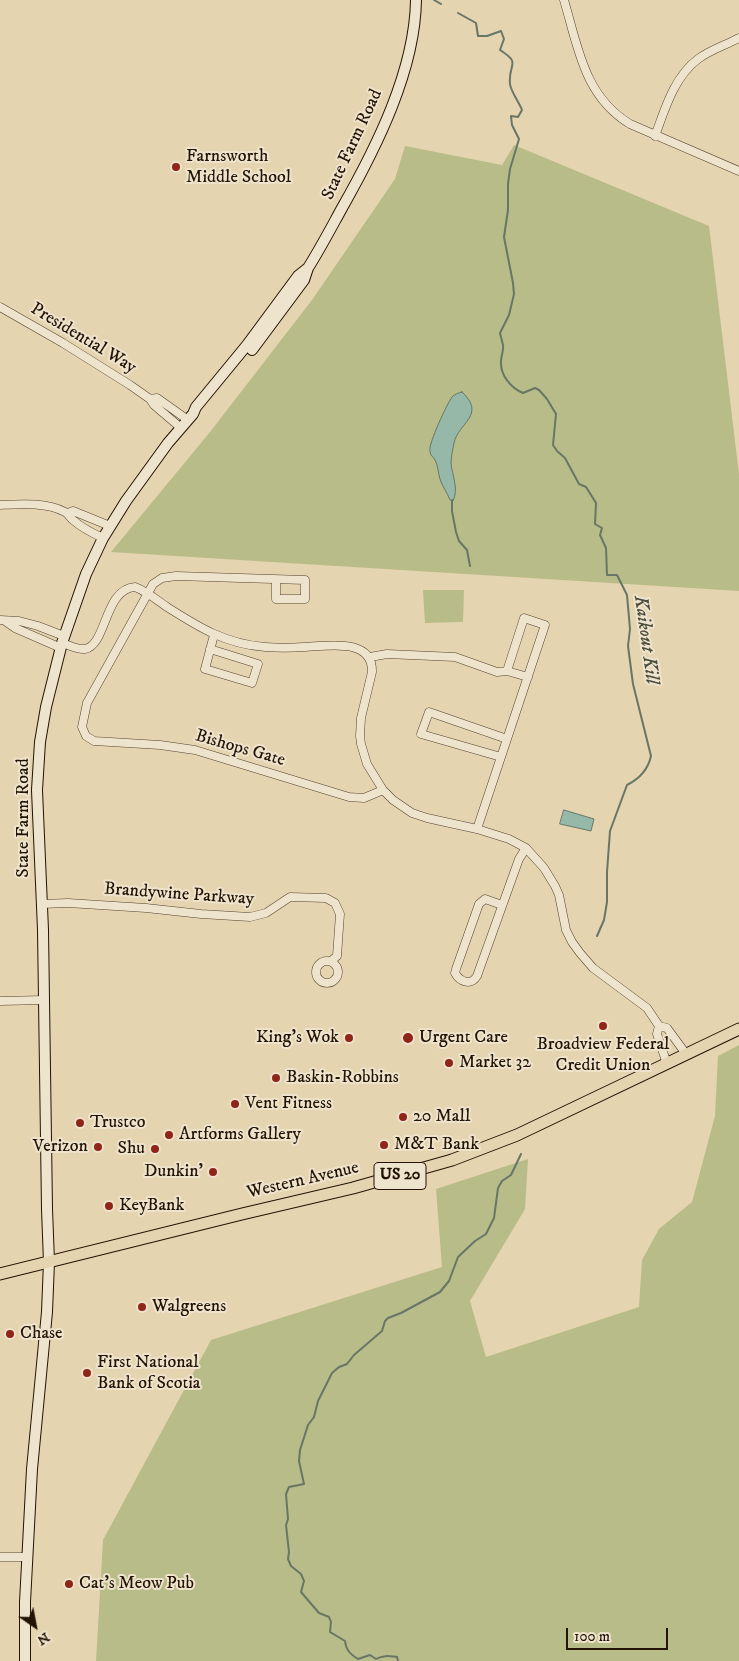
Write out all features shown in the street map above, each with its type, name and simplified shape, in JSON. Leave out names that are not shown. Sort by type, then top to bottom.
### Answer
[{"type":"main road","name":"State Farm Road","points":[[26,1661],[25,1602],[32,1469],[47,1312],[49,1262],[38,777],[40,742],[46,707],[62,642],[86,574],[110,526],[140,480],[188,420],[203,410],[256,346],[304,280],[308,268],[361,175],[391,110],[410,47],[416,0]]},
{"type":"main road","name":"Western Avenue","points":[[0,1274],[422,1170],[476,1152],[517,1135],[739,1029]]},
{"type":"street","points":[[564,0],[585,71],[598,96],[606,105],[621,118],[654,136],[739,171]]},
{"type":"street","points":[[654,136],[675,86],[692,64],[705,55],[739,38]]},
{"type":"street","name":"Presidential Way","points":[[0,307],[63,343],[150,399],[154,405],[188,420]]},
{"type":"street","points":[[0,505],[46,506],[68,513],[73,511],[110,526]]},
{"type":"street","points":[[68,513],[71,518],[92,533],[103,538]]},
{"type":"street","points":[[147,594],[156,580],[168,576],[305,580],[305,598],[276,599],[276,580]]},
{"type":"street","points":[[2,621],[15,628],[79,648],[90,647],[97,640],[109,611],[121,593],[125,589],[135,587],[201,629],[244,644],[294,648],[350,646],[359,649],[370,657],[372,664],[372,672],[361,718],[361,744],[367,764],[383,790],[393,800],[412,813],[477,829],[526,848],[544,868],[555,886],[559,895],[566,930],[580,953],[593,968],[647,1008],[659,1026],[666,1028],[686,1054]]},
{"type":"street","name":"Bishops Gate","points":[[147,594],[87,703],[82,727],[86,736],[94,741],[160,745],[195,750],[349,797],[364,798],[383,790]]},
{"type":"street","points":[[477,829],[545,625],[524,618],[507,671]]},
{"type":"street","points":[[2,621],[19,621],[38,626],[62,642]]},
{"type":"street","points":[[210,649],[258,664],[252,683],[205,669],[210,649],[214,635]]},
{"type":"street","points":[[370,657],[387,654],[455,657],[497,672],[507,671],[528,677]]},
{"type":"street","points":[[501,757],[421,734],[429,712],[507,739]]},
{"type":"street","points":[[502,905],[485,899],[480,904],[456,969],[455,973],[461,979],[468,982],[477,976],[519,859],[526,848]]},
{"type":"street","name":"Brandywine Parkway","points":[[41,904],[86,904],[201,914],[250,916],[266,913],[290,897],[326,898],[335,903],[340,914],[337,956],[331,961]]},
{"type":"street","points":[[0,1001],[44,1000]]},
{"type":"street","points":[[659,1026],[657,1034],[667,1064]]},
{"type":"street","points":[[0,1557],[27,1557]]},
{"type":"green space","points":[[514,145],[709,226],[739,474],[739,591],[111,552],[210,432],[312,300],[395,179],[405,146],[502,165]]},
{"type":"green space","points":[[423,590],[464,590],[463,622],[425,623]]},
{"type":"green space","points":[[739,1045],[739,1661],[96,1661],[103,1540],[211,1340],[442,1267],[436,1189],[528,1159],[525,1209],[470,1301],[486,1357],[639,1307],[642,1260],[659,1229],[692,1202],[715,1116],[718,1056]]},
{"type":"shaded area","points":[[462,392],[469,400],[472,413],[454,443],[451,463],[455,487],[453,501],[450,500],[441,482],[436,462],[430,454],[430,447],[438,424],[452,397]]},
{"type":"shaded area","points":[[564,810],[594,819],[591,831],[560,824]]},
{"type":"waterway","name":"Kaikout Kill","points":[[434,0],[441,4]]},
{"type":"waterway","name":"Kaikout Kill","points":[[458,13],[476,23],[478,36],[487,36],[501,31],[504,39],[500,50],[511,58],[510,84],[522,110],[518,117],[511,116],[512,125],[519,139],[510,169],[508,210],[504,237],[514,294],[509,315],[500,333],[503,347],[502,371],[507,380],[519,391],[523,393],[535,388],[539,390],[556,414],[553,445],[565,458],[579,484],[586,487],[596,503],[595,524],[602,528],[600,535],[606,548],[607,575],[617,575],[627,595],[630,629],[628,646],[633,684],[651,756],[648,766],[642,774],[627,785],[610,831],[607,902],[604,920],[597,936]]},
{"type":"waterway","points":[[452,500],[456,532],[459,541],[467,550],[470,566]]},
{"type":"waterway","name":"Kaikout Kill","points":[[398,1661],[397,1657],[391,1656],[376,1659],[370,1655],[358,1659],[355,1657],[347,1649],[345,1641],[330,1632],[331,1622],[329,1617],[319,1613],[301,1592],[304,1581],[301,1574],[291,1566],[288,1559],[286,1494],[289,1487],[304,1484],[299,1461],[300,1450],[308,1425],[314,1417],[318,1401],[332,1373],[339,1367],[347,1364],[354,1355],[382,1331],[388,1318],[440,1292],[449,1281],[458,1257],[475,1241],[486,1234],[494,1218],[498,1188],[502,1181],[511,1175],[521,1154]]},
{"type":"place","name":"Farnsworth Middle School","points":[[176,167]]},
{"type":"place","name":"Broadview Federal Credit Union","points":[[603,1026]]},
{"type":"place","name":"King’s Wok","points":[[349,1038]]},
{"type":"place","name":"Urgent Care","points":[[408,1038]]},
{"type":"place","name":"Market 32","points":[[449,1063]]},
{"type":"place","name":"Baskin-Robbins","points":[[276,1078]]},
{"type":"place","name":"Vent Fitness","points":[[235,1104]]},
{"type":"place","name":"20 Mall","points":[[403,1117]]},
{"type":"place","name":"Trustco","points":[[80,1123]]},
{"type":"place","name":"Artforms Gallery","points":[[169,1135]]},
{"type":"place","name":"M&T Bank","points":[[384,1145]]},
{"type":"place","name":"Verizon","points":[[98,1147]]},
{"type":"place","name":"Shu","points":[[155,1149]]},
{"type":"place","name":"Dunkin'","points":[[213,1172]]},
{"type":"place","name":"KeyBank","points":[[109,1206]]},
{"type":"place","name":"Walgreens","points":[[142,1307]]},
{"type":"place","name":"Chase","points":[[10,1334]]},
{"type":"place","name":"First National Bank of Scotia","points":[[87,1373]]},
{"type":"place","name":"Cat's Meow Pub","points":[[69,1584]]}]
